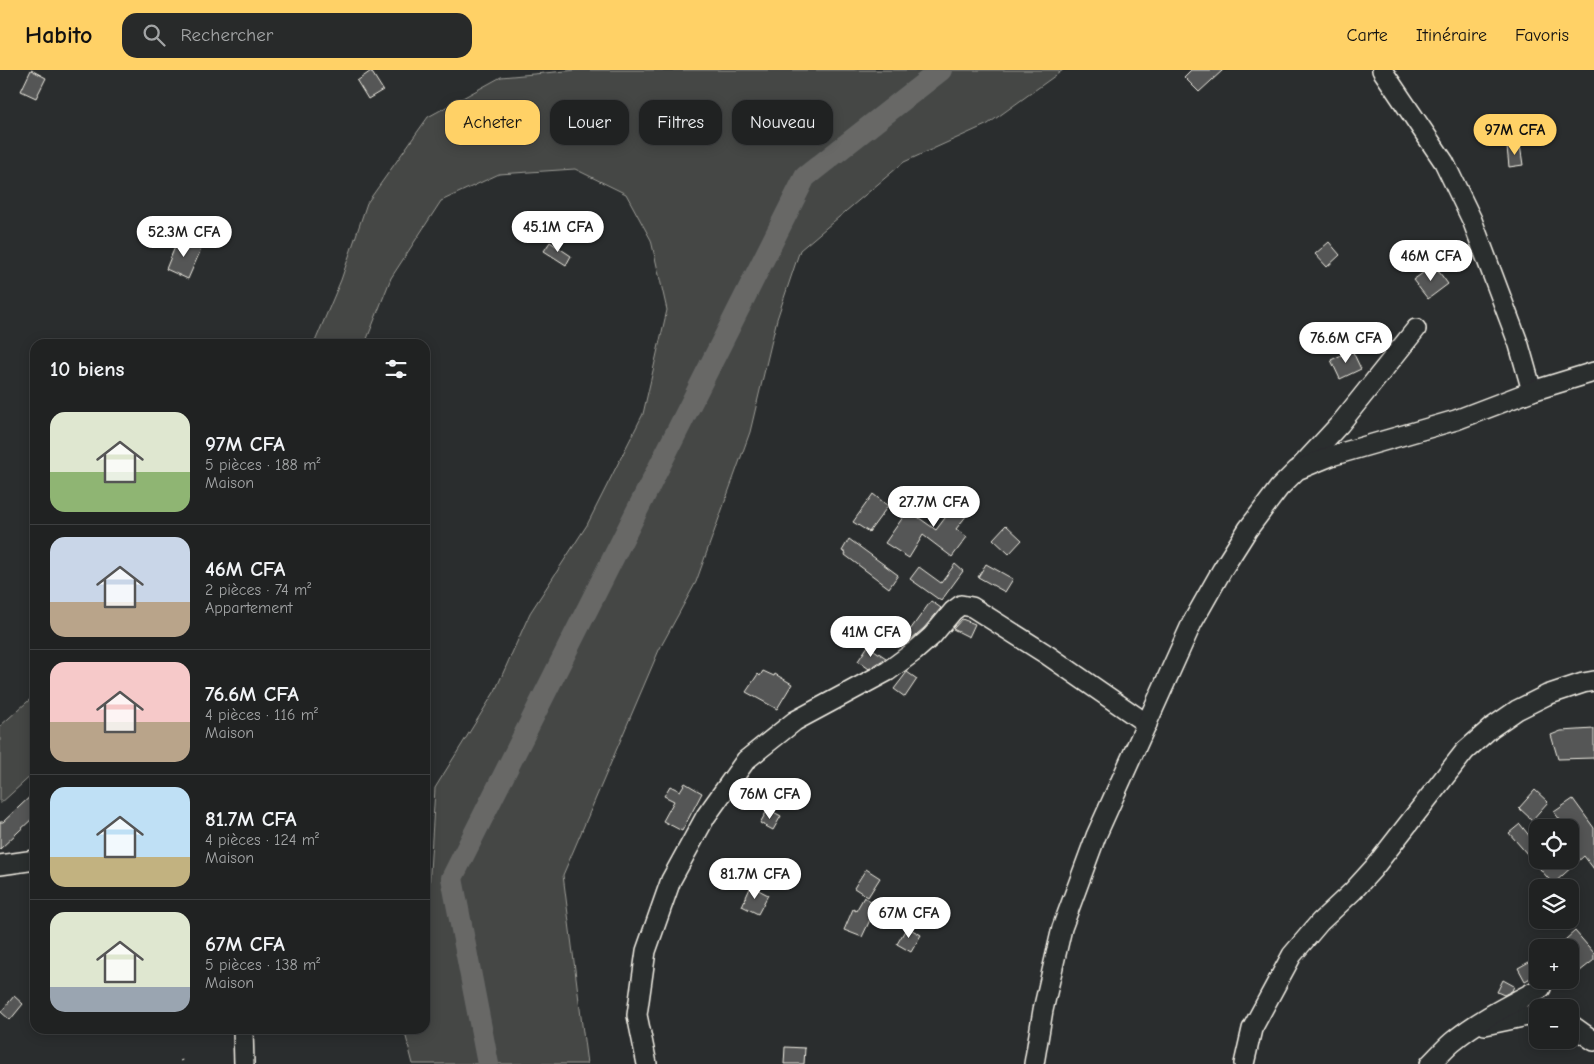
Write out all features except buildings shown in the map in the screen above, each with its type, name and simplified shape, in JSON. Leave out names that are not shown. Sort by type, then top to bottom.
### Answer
[{"type":"street","points":[[1382,70],[1444,162],[1472,220],[1519,344],[1532,391]]},
{"type":"street","points":[[1034,1064],[1042,1010],[1062,928],[1096,836],[1192,624],[1222,570],[1248,529],[1279,488],[1340,424],[1416,329]]},
{"type":"street","points":[[1297,470],[1331,456],[1456,420],[1532,391],[1594,372]]},
{"type":"street","points":[[647,1064],[637,1015],[646,951],[671,880],[706,816],[746,760],[795,721],[888,671],[926,641],[953,611],[962,606],[972,607],[1046,654],[1146,724]]},
{"type":"street","points":[[1244,1064],[1252,1029],[1292,955],[1320,922],[1373,869],[1465,751],[1491,728],[1517,710],[1547,695],[1594,681]]},
{"type":"street","points":[[0,865],[30,861]]},
{"type":"street","points":[[1430,1064],[1453,1041],[1502,1009],[1539,989]]},
{"type":"street","points":[[1474,1027],[1529,1016]]},
{"type":"street","points":[[1579,1030],[1594,1041]]},
{"type":"street","points":[[243,1034],[244,1064]]},
{"type":"shaded area","points":[[577,70],[1063,70],[988,124],[904,162],[800,250],[777,319],[750,432],[696,582],[659,650],[563,875],[587,1064],[413,1064],[405,1034],[430,1034],[430,872],[435,788],[495,691],[530,613],[587,525],[643,414],[667,310],[651,240],[626,194],[575,169],[499,174],[441,201],[391,278],[367,339],[316,339],[341,280],[367,203],[428,117],[445,108],[445,145],[540,145],[540,100],[459,100],[501,77]]},
{"type":"shaded area","points":[[30,699],[30,777],[0,804],[0,726]]},
{"type":"waterway","points":[[488,1064],[452,878],[805,177],[941,70]]}]
